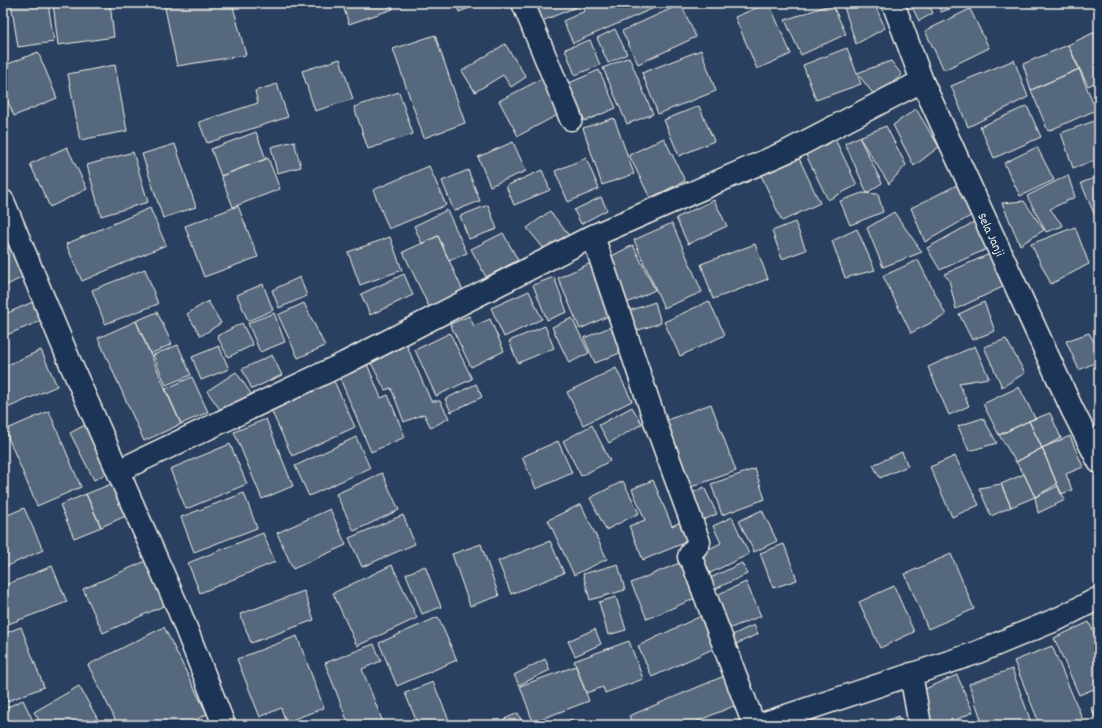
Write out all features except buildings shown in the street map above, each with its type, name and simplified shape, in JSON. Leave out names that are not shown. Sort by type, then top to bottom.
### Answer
[{"type":"street","points":[[523,3],[571,119]]},
{"type":"street","name":"Sela Janji","points":[[893,3],[922,81],[1072,409],[1099,462]]},
{"type":"street","points":[[118,471],[345,363],[593,236],[788,150],[922,81]]},
{"type":"street","points":[[3,201],[72,367],[178,608],[224,725]]},
{"type":"street","points":[[593,236],[657,427],[699,542],[697,547],[690,553],[689,557],[693,563],[754,725]]},
{"type":"street","points":[[760,725],[973,654],[1060,618],[1099,598]]},
{"type":"street","points":[[911,674],[920,725]]}]
